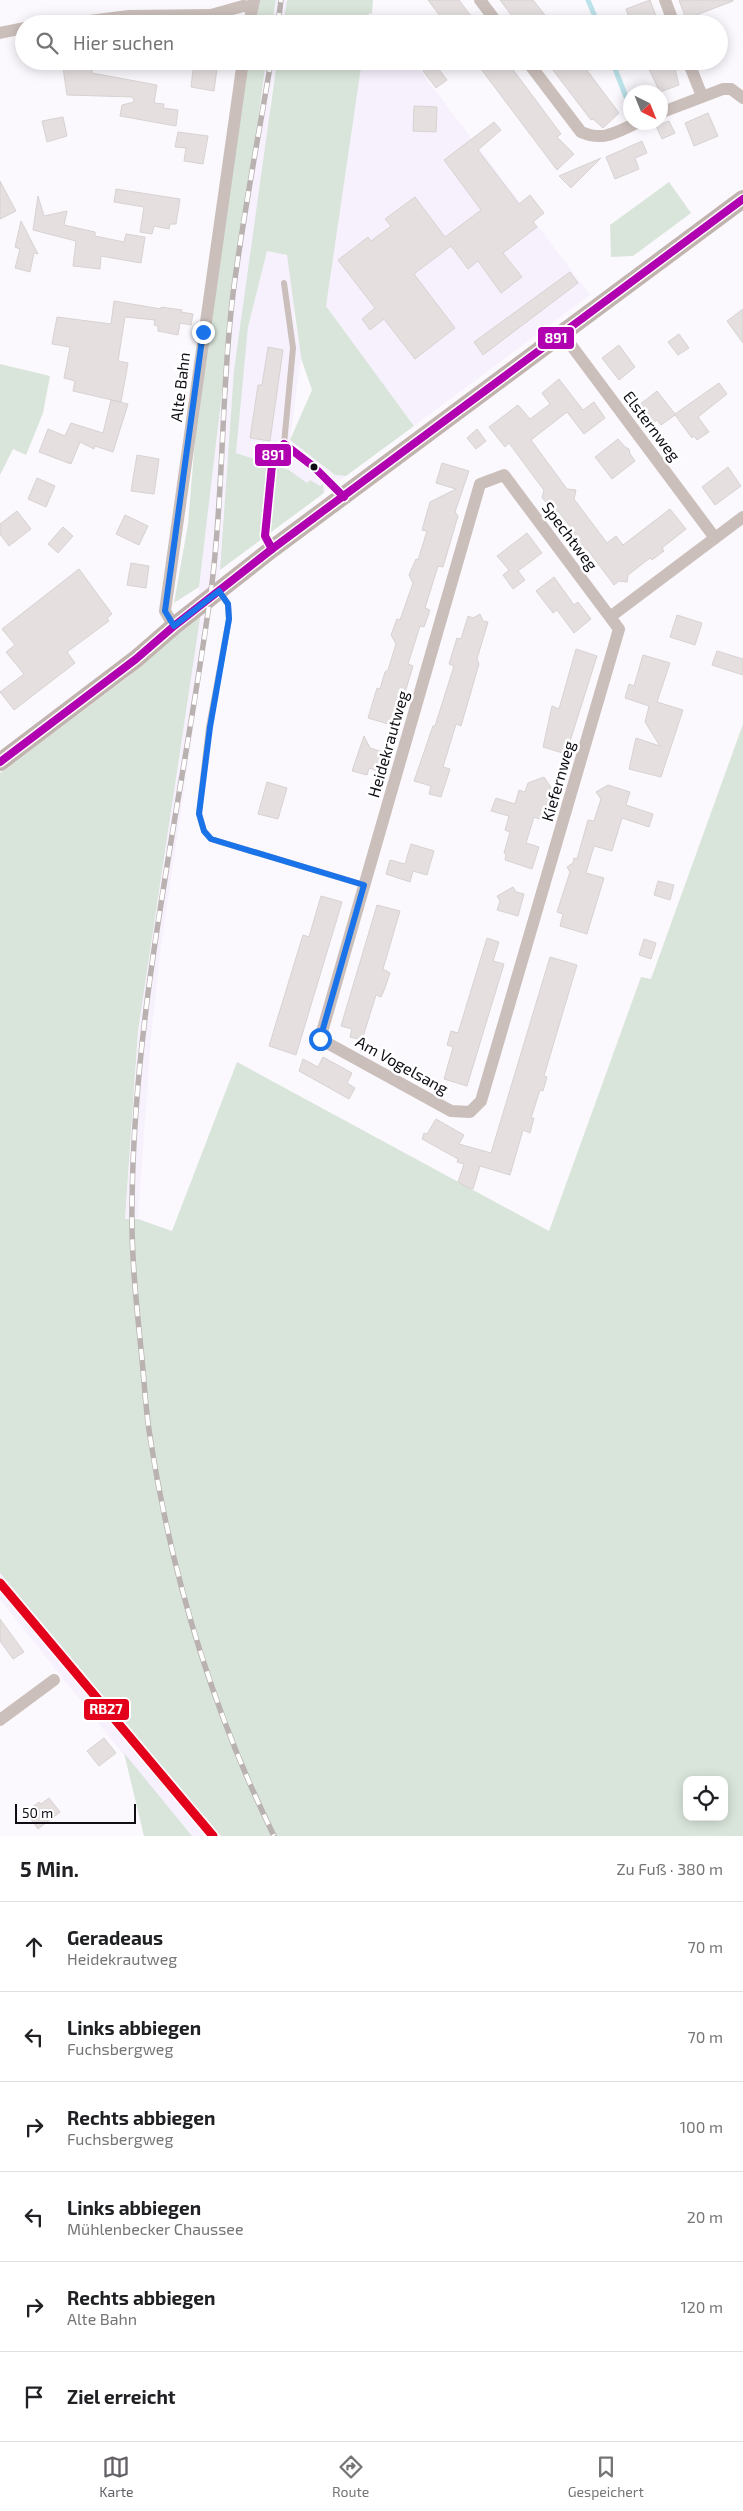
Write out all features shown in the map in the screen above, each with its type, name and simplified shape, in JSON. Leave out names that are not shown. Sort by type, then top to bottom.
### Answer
[{"type":"main road","points":[[0,762],[136,659],[174,626],[272,549],[743,199]]},
{"type":"street","points":[[480,0],[491,15]]},
{"type":"street","points":[[665,0],[671,15]]},
{"type":"street","points":[[224,15],[253,3]]},
{"type":"street","points":[[0,33],[15,30]]},
{"type":"street","name":"Alte Bahn","points":[[174,626],[165,611],[243,70]]},
{"type":"street","points":[[534,70],[581,132],[594,137],[603,137],[623,128]]},
{"type":"street","points":[[692,70],[702,96]]},
{"type":"street","points":[[668,110],[723,89],[731,89],[743,98]]},
{"type":"street","name":"Elsternweg","points":[[562,333],[715,538]]},
{"type":"street","name":"Spechtweg","points":[[504,475],[610,616]]},
{"type":"street","name":"Heidekrautweg","points":[[320,1039],[480,484],[504,475]]},
{"type":"street","points":[[610,616],[743,517]]},
{"type":"street","name":"Kiefernweg","points":[[470,1112],[481,1101],[619,629],[610,616]]},
{"type":"street","name":"Am Vogelsang","points":[[320,1039],[451,1111],[470,1112]]},
{"type":"street","points":[[0,1720],[54,1680]]},
{"type":"lane","points":[[272,549],[265,536],[273,455],[284,444],[293,348],[284,282]]},
{"type":"lane","points":[[284,444],[320,472],[344,497]]},
{"type":"lane","points":[[219,591],[228,604],[229,619],[208,737],[199,814],[204,831],[211,839],[364,885]]},
{"type":"shaded area","points":[[257,0],[276,0],[274,15],[254,15]]},
{"type":"shaded area","points":[[276,0],[287,0],[284,15],[274,15]]},
{"type":"shaded area","points":[[287,0],[373,0],[372,14],[369,13],[369,15],[284,15]]},
{"type":"shaded area","points":[[246,70],[265,70],[227,351],[199,587],[174,603],[188,524],[202,356]]},
{"type":"shaded area","points":[[265,70],[276,70],[270,103],[267,251],[299,257],[294,316],[301,358],[290,440],[335,475],[346,476],[220,570],[208,628],[161,946],[151,1037],[138,1218],[125,1219],[138,1031],[201,612],[199,587],[227,351]]},
{"type":"shaded area","points":[[276,70],[361,70],[326,306],[414,426],[346,476],[335,475],[290,440],[312,390],[301,358],[287,255],[267,251],[248,327],[236,453],[289,470],[307,483],[310,480],[320,486],[323,484],[324,493],[220,570],[234,370]]},
{"type":"shaded area","points":[[361,70],[420,70],[590,295],[414,426],[326,306]]},
{"type":"shaded area","points":[[669,182],[691,213],[633,256],[611,257],[610,225]]},
{"type":"shaded area","points":[[0,364],[50,376],[43,413],[26,455],[13,449],[0,475]]},
{"type":"shaded area","points":[[201,612],[138,1031],[125,1219],[138,1219],[172,1231],[237,1062],[549,1231],[641,977],[651,979],[743,724],[743,1836],[221,1836],[0,1573],[0,773],[128,677]]},
{"type":"shaded area","points":[[0,1573],[221,1836],[192,1836],[110,1738],[0,1599]]},
{"type":"shaded area","points":[[124,1753],[192,1836],[144,1836]]},
{"type":"building","points":[[428,0],[459,0],[470,15],[439,15]]},
{"type":"building","points":[[500,0],[533,0],[545,15],[511,15]]},
{"type":"building","points":[[650,0],[656,15],[628,15],[626,9]]},
{"type":"building","points":[[679,0],[733,0],[696,15],[685,15]]},
{"type":"building","points":[[63,70],[92,70],[92,73],[157,85],[154,103],[164,104],[163,108],[178,110],[176,126],[120,116],[122,105],[134,102],[133,97],[67,95]]},
{"type":"building","points":[[193,70],[217,70],[214,91],[191,87]]},
{"type":"building","points":[[439,70],[447,80],[436,88],[423,71]]},
{"type":"building","points":[[482,70],[513,70],[561,134],[557,137],[574,154],[557,170]]},
{"type":"building","points":[[553,70],[587,70],[619,113],[603,128],[593,119],[591,120]]},
{"type":"building","points":[[649,70],[675,70],[679,85],[668,89],[668,85],[657,85]]},
{"type":"building","points":[[414,106],[437,107],[436,132],[413,131]]},
{"type":"building","points":[[708,113],[718,136],[694,146],[685,123]]},
{"type":"building","points":[[63,117],[67,136],[47,142],[42,121]]},
{"type":"building","points":[[668,121],[675,133],[662,139],[658,130],[668,130]]},
{"type":"building","points":[[494,122],[501,130],[478,150],[519,204],[530,195],[544,213],[533,222],[537,227],[503,253],[522,277],[501,293],[478,261],[468,269],[451,246],[414,274],[455,328],[415,359],[384,319],[370,330],[362,319],[375,308],[338,260],[368,237],[371,241],[391,226],[385,219],[415,197],[445,237],[481,210],[444,160]]},
{"type":"building","points":[[178,132],[208,136],[203,164],[184,161],[186,148],[175,147]]},
{"type":"building","points":[[642,141],[647,153],[635,158],[639,169],[615,179],[606,157]]},
{"type":"building","points":[[601,158],[571,188],[559,176]]},
{"type":"building","points":[[0,181],[16,211],[0,219]]},
{"type":"building","points":[[116,189],[180,199],[176,224],[170,224],[169,229],[154,226],[152,234],[140,232],[144,207],[114,202]]},
{"type":"building","points":[[38,196],[44,216],[67,211],[64,225],[95,232],[95,236],[124,242],[126,234],[145,237],[141,263],[101,256],[100,269],[73,266],[76,241],[33,230]]},
{"type":"building","points":[[21,221],[38,254],[34,253],[30,272],[15,268],[20,249],[15,247]]},
{"type":"building","points":[[570,272],[578,283],[483,355],[474,342]]},
{"type":"building","points":[[114,301],[161,309],[161,307],[182,310],[181,312],[193,314],[191,325],[180,323],[178,335],[158,331],[158,326],[154,325],[155,320],[125,317],[118,361],[128,363],[121,402],[73,391],[75,381],[64,378],[70,347],[52,344],[57,317],[111,324]]},
{"type":"building","points":[[743,309],[743,343],[727,321]]},
{"type":"building","points":[[679,334],[689,348],[678,355],[668,342]]},
{"type":"building","points":[[619,345],[635,367],[619,380],[602,358]]},
{"type":"building","points":[[268,347],[283,350],[270,441],[250,438],[258,385],[262,385]]},
{"type":"building","points":[[559,379],[583,410],[594,402],[605,418],[584,434],[567,412],[531,440],[567,489],[576,490],[574,499],[607,543],[616,536],[623,545],[670,509],[686,529],[662,548],[664,551],[652,560],[650,558],[628,575],[627,582],[619,581],[614,585],[587,549],[583,553],[571,537],[575,533],[558,511],[556,512],[542,498],[544,490],[509,443],[505,447],[489,427],[518,405],[530,419],[550,404],[542,393]]},
{"type":"building","points":[[719,383],[727,394],[698,417],[709,432],[697,440],[694,436],[692,438],[675,415],[661,425],[657,420],[651,424],[638,406],[657,391],[675,414]]},
{"type":"building","points":[[111,400],[128,404],[113,452],[95,446],[94,449],[80,442],[71,464],[39,452],[48,429],[65,436],[71,423],[103,433]]},
{"type":"building","points":[[477,429],[486,441],[476,449],[467,438]]},
{"type":"building","points":[[618,439],[629,449],[635,461],[612,479],[595,457]]},
{"type":"building","points":[[137,455],[159,459],[154,494],[131,491]]},
{"type":"building","points":[[442,463],[469,471],[455,512],[458,516],[443,567],[438,566],[425,608],[430,610],[424,627],[420,626],[408,664],[413,666],[395,726],[368,718],[377,688],[380,689],[396,644],[391,635],[397,619],[400,620],[413,583],[409,575],[416,559],[418,560],[427,531],[422,530],[430,502],[456,489],[436,483]]},
{"type":"building","points":[[728,467],[741,486],[715,505],[702,487]]},
{"type":"building","points":[[37,478],[55,486],[46,507],[28,499]]},
{"type":"building","points":[[17,511],[31,529],[9,546],[0,534],[0,524]]},
{"type":"building","points":[[125,515],[148,526],[139,545],[116,534]]},
{"type":"building","points":[[63,527],[73,536],[58,553],[48,544]]},
{"type":"building","points":[[527,533],[542,553],[518,571],[525,580],[513,589],[503,575],[509,570],[497,556]]},
{"type":"building","points":[[131,563],[149,566],[146,588],[127,585]]},
{"type":"building","points":[[79,569],[112,614],[107,618],[109,621],[67,652],[75,663],[14,710],[0,692],[24,674],[6,652],[15,645],[2,629]]},
{"type":"building","points":[[554,577],[574,605],[578,602],[591,619],[574,633],[557,610],[553,613],[536,591]]},
{"type":"building","points":[[480,614],[483,621],[488,622],[477,659],[479,664],[461,726],[456,724],[443,767],[450,769],[441,797],[429,794],[431,786],[414,781],[433,726],[435,726],[454,666],[449,664],[457,638],[461,639],[468,616],[473,618]]},
{"type":"building","points":[[677,615],[702,623],[695,645],[670,637]]},
{"type":"building","points":[[576,649],[597,656],[566,754],[543,747],[552,706],[559,709]]},
{"type":"building","points":[[717,651],[743,659],[743,675],[712,665]]},
{"type":"building","points":[[643,655],[670,663],[657,702],[683,710],[661,777],[629,769],[636,738],[660,746],[645,722],[649,706],[625,698],[629,684],[634,686]]},
{"type":"building","points":[[364,736],[370,748],[386,753],[381,772],[369,768],[367,775],[352,771]]},
{"type":"building","points":[[544,777],[554,792],[545,821],[534,817],[526,843],[539,847],[532,869],[505,860],[506,854],[504,853],[510,832],[505,830],[509,816],[491,811],[496,798],[515,804],[519,790],[525,792],[528,783]]},
{"type":"building","points":[[267,782],[287,788],[278,819],[258,814]]},
{"type":"building","points":[[608,785],[630,792],[626,805],[653,814],[649,827],[622,818],[612,851],[594,846],[586,873],[604,878],[587,934],[560,926],[563,914],[557,912],[570,872],[567,867],[573,863],[574,858],[577,859],[588,820],[594,821],[601,799],[596,792]]},
{"type":"building","points":[[411,844],[434,851],[427,875],[413,871],[410,882],[386,874],[390,860],[405,864]]},
{"type":"building","points":[[658,881],[674,885],[670,900],[654,895]]},
{"type":"building","points":[[513,887],[516,892],[524,894],[518,916],[497,910],[500,901],[497,896]]},
{"type":"building","points":[[321,896],[342,902],[296,1055],[269,1046],[303,935],[309,937]]},
{"type":"building","points":[[377,905],[400,911],[383,969],[390,973],[381,997],[376,995],[362,1040],[350,1037],[352,1029],[341,1026]]},
{"type":"building","points":[[487,938],[499,942],[493,961],[504,964],[467,1086],[444,1079],[453,1047],[447,1045],[451,1031],[458,1033]]},
{"type":"building","points":[[644,939],[656,943],[651,959],[639,955]]},
{"type":"building","points":[[550,957],[577,965],[544,1076],[547,1077],[543,1091],[540,1090],[531,1118],[534,1118],[530,1133],[523,1130],[510,1175],[480,1166],[473,1189],[467,1187],[458,1182],[464,1164],[457,1162],[458,1159],[422,1139],[424,1133],[427,1134],[436,1119],[464,1135],[459,1144],[491,1153]]},
{"type":"building","points":[[323,1057],[352,1073],[347,1083],[355,1088],[349,1099],[299,1071],[303,1059],[318,1067]]},
{"type":"building","points":[[0,1619],[24,1652],[13,1659],[0,1641]]},
{"type":"building","points":[[104,1738],[116,1753],[99,1766],[87,1751]]},
{"type":"building","points":[[49,1798],[60,1812],[38,1829],[26,1812],[39,1802],[41,1804]]},
{"type":"waterway","points":[[588,0],[594,15]]},
{"type":"waterway","points":[[616,70],[623,89]]},
{"type":"railway","points":[[279,15],[281,0]]},
{"type":"railway","points":[[269,70],[233,294],[226,366],[219,511],[212,583],[151,970],[135,1126],[132,1222],[133,1258],[148,1420],[169,1535],[181,1586],[213,1689],[231,1739],[274,1836]]},
{"type":"transit line","name":"891","points":[[0,762],[136,659],[174,626],[272,549],[743,199]]},
{"type":"transit line","name":"891","points":[[272,549],[265,536],[273,455],[284,444],[314,467],[344,497]]},
{"type":"transit line","name":"RB27","points":[[0,1583],[213,1836]]},
{"type":"route","points":[[203,332],[178,527],[165,611],[174,626],[219,591],[228,604],[229,619],[210,727],[199,814],[204,831],[211,839],[364,885],[320,1039]]}]
